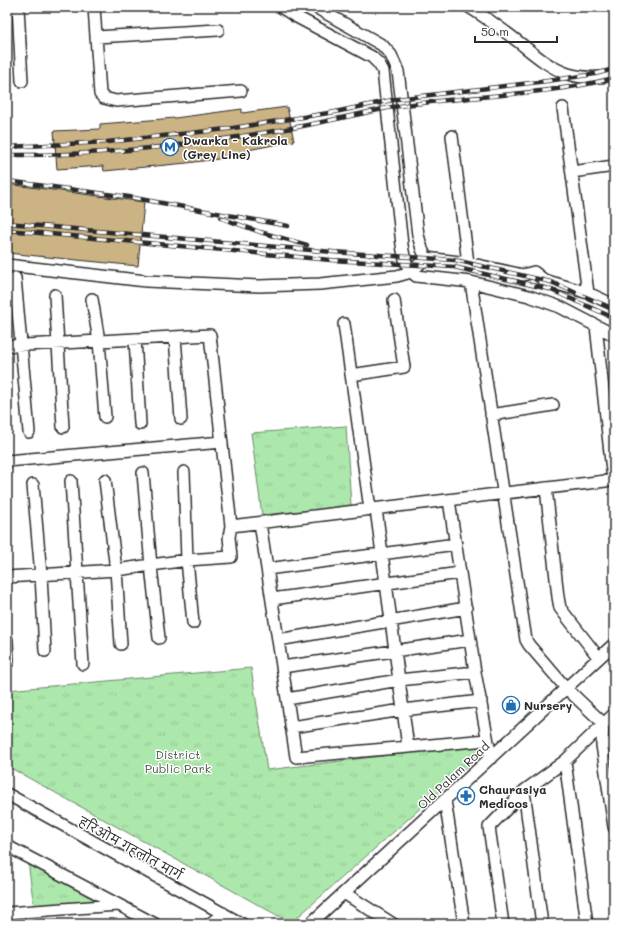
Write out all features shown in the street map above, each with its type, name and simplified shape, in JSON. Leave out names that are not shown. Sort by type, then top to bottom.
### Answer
[{"type":"street","points":[[18,7],[22,80]]},
{"type":"street","points":[[94,7],[100,94],[104,98],[116,101],[241,91]]},
{"type":"street","points":[[281,7],[293,15],[372,57],[383,71],[402,245],[405,262],[411,272],[416,276],[471,282],[529,296],[554,305],[614,335]]},
{"type":"street","points":[[315,7],[382,45],[391,55],[398,72],[418,235],[426,258]]},
{"type":"street","points":[[470,7],[490,19],[547,64],[568,74],[588,78],[602,78],[614,75]]},
{"type":"street","points":[[96,37],[218,30]]},
{"type":"street","points":[[563,108],[588,293]]},
{"type":"street","points":[[452,136],[468,263]]},
{"type":"street","points":[[392,153],[408,151]]},
{"type":"street","points":[[572,172],[614,166]]},
{"type":"street","points":[[7,265],[146,281],[259,286],[320,284],[397,276],[411,272],[426,258],[468,263],[523,275],[534,272],[544,280],[588,293],[614,305]]},
{"type":"street","points":[[15,278],[29,432]]},
{"type":"street","points":[[471,282],[526,640],[566,688],[603,723],[602,744],[611,779],[614,827]]},
{"type":"street","points":[[55,295],[63,427]]},
{"type":"street","points":[[92,299],[98,341],[105,416]]},
{"type":"street","points":[[351,375],[404,367],[394,300]]},
{"type":"street","points":[[344,324],[373,509],[382,555],[408,747]]},
{"type":"street","points":[[231,526],[614,480],[596,326]]},
{"type":"street","points":[[7,346],[210,335],[231,526],[229,537],[231,557],[187,560],[116,570],[7,577]]},
{"type":"street","points":[[175,337],[181,419]]},
{"type":"street","points":[[134,339],[140,424]]},
{"type":"street","points":[[491,414],[553,405]]},
{"type":"street","points":[[7,461],[222,442]]},
{"type":"street","points":[[184,472],[187,560],[193,623]]},
{"type":"street","points":[[143,473],[159,638]]},
{"type":"street","points":[[106,480],[116,570],[121,644]]},
{"type":"street","points":[[71,481],[83,664]]},
{"type":"street","points":[[33,485],[41,575],[44,651]]},
{"type":"street","points":[[546,488],[560,608],[599,658]]},
{"type":"street","points":[[449,500],[475,672],[491,758]]},
{"type":"street","points":[[260,523],[296,758],[487,740]]},
{"type":"street","points":[[267,569],[382,555],[456,544]]},
{"type":"street","points":[[272,598],[460,573]]},
{"type":"street","points":[[278,640],[466,608]]},
{"type":"street","points":[[7,640],[8,662]]},
{"type":"street","points":[[282,667],[470,640]]},
{"type":"street","name":"Old Palam Road","points":[[310,924],[614,644]]},
{"type":"street","points":[[287,699],[399,680],[475,672]]},
{"type":"street","points":[[291,727],[403,710],[480,701]]},
{"type":"street","points":[[503,924],[489,827],[524,791],[565,761],[614,714]]},
{"type":"street","points":[[602,744],[614,743]]},
{"type":"street","points":[[565,761],[587,924]]},
{"type":"street","points":[[524,791],[542,924]]},
{"type":"street","name":"हरिओम गहलोत मार्ग","points":[[7,794],[242,924]]},
{"type":"street","points":[[444,800],[464,924]]},
{"type":"street","points":[[7,846],[154,924]]},
{"type":"street","points":[[344,893],[393,924]]},
{"type":"street","points":[[7,913],[119,905]]},
{"type":"street","points":[[210,924],[222,914]]},
{"type":"green space","points":[[346,426],[351,506],[262,515],[251,433]]},
{"type":"green space","name":"District Public Park","points":[[251,668],[267,770],[495,742],[291,923],[7,766],[7,690]]},
{"type":"green space","points":[[28,861],[109,903],[34,908]]},
{"type":"building","points":[[287,107],[294,141],[248,150],[249,155],[104,171],[103,166],[57,169],[54,131],[100,129],[100,124],[175,118],[242,109],[242,113]]},
{"type":"building","points":[[7,184],[144,202],[138,266],[7,253]]},
{"type":"railway","points":[[7,147],[107,142],[227,129],[335,112],[397,99],[547,81],[595,74],[614,69]]},
{"type":"railway","points":[[7,155],[77,154],[182,145],[286,129],[394,107],[427,102],[534,92],[588,84],[614,78]]},
{"type":"railway","points":[[7,181],[129,197],[288,226]]},
{"type":"railway","points":[[221,218],[260,232],[307,245]]},
{"type":"railway","points":[[7,223],[333,252],[455,260],[551,282],[614,309]]},
{"type":"railway","points":[[7,230],[331,260],[454,267],[549,289],[614,318]]},
{"type":"place","name":"Dwarka - Kakrola (Grey Line)","points":[[170,147]]},
{"type":"place","name":"Nursery","points":[[511,705]]},
{"type":"place","name":"Chaurasiya Medicos","points":[[466,796]]}]
